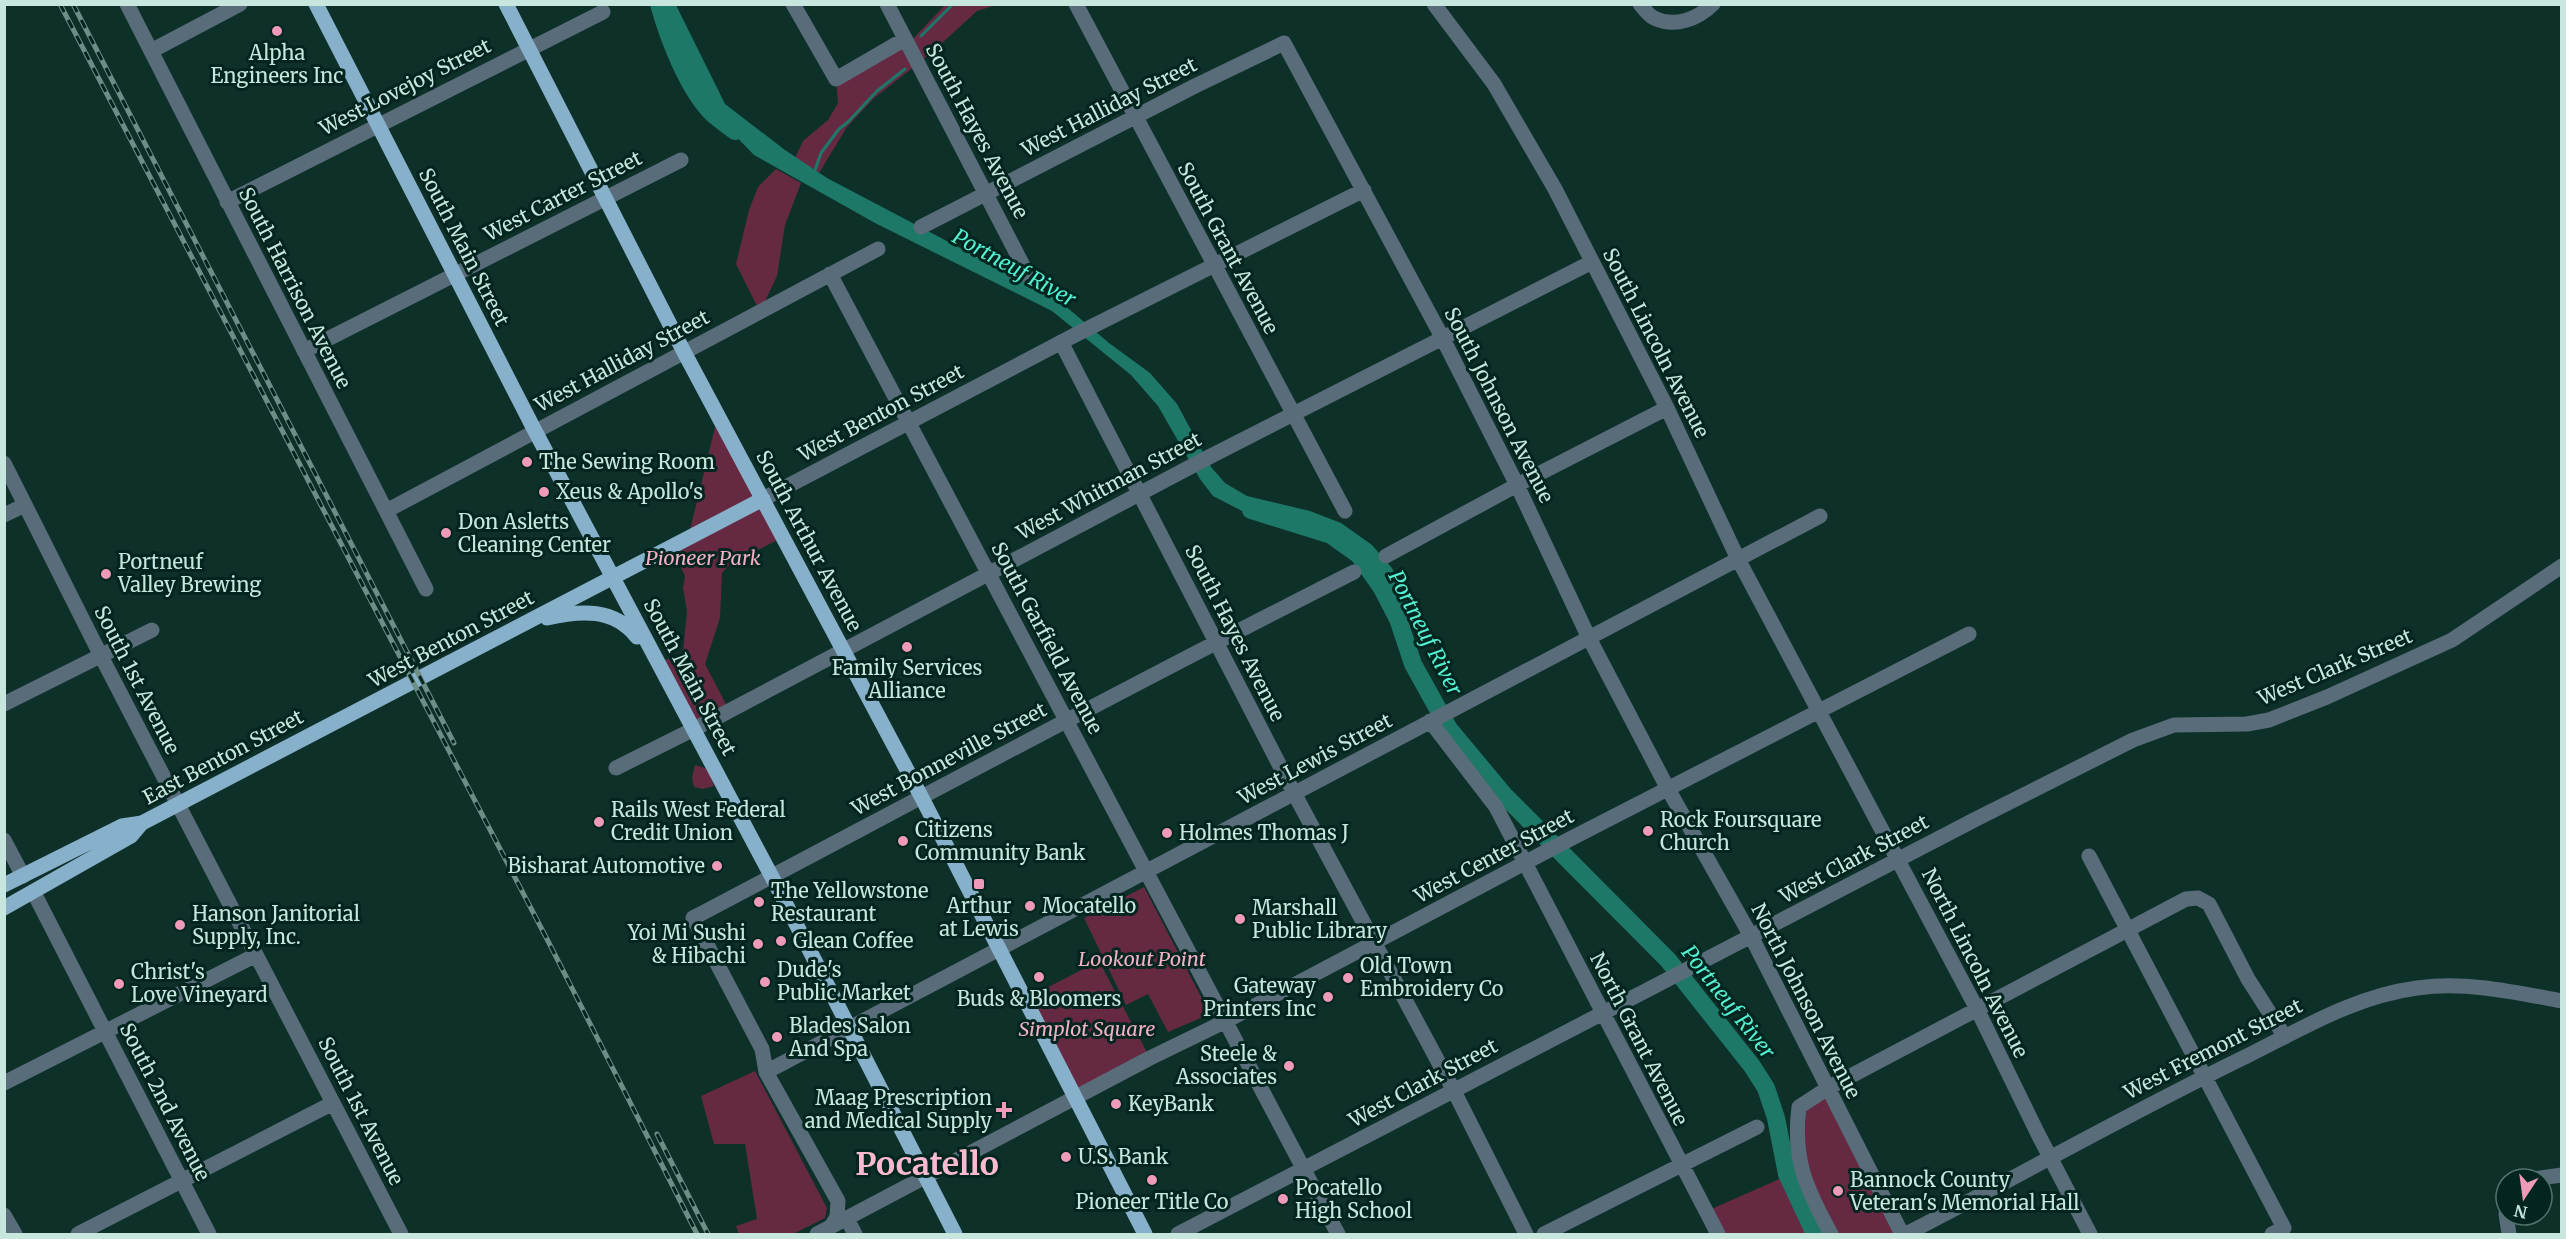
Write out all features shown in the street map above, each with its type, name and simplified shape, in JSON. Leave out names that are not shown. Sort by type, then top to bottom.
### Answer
[{"type":"main road","name":"South Main Street","points":[[316,4],[535,431],[653,657],[694,729],[772,877],[955,1234]]},
{"type":"main road","name":"South Arthur Avenue","points":[[506,4],[684,352],[922,798],[1145,1234]]},
{"type":"main road","name":"West Benton Street","points":[[324,728],[763,499]]},
{"type":"main road","points":[[527,623],[582,611],[605,615],[627,624],[653,657]]},
{"type":"main road","name":"East Benton Street","points":[[4,885],[122,826],[142,823],[324,728]]},
{"type":"main road","name":"East Benton Street","points":[[4,908],[131,836],[142,823]]},
{"type":"main road","points":[[34,893],[41,878],[60,868],[71,852]]},
{"type":"main road","points":[[4,896],[11,893],[23,876]]},
{"type":"street","name":"South Harrison Avenue","points":[[127,4],[426,589]]},
{"type":"street","points":[[151,51],[240,4]]},
{"type":"street","points":[[793,4],[836,79],[905,39]]},
{"type":"street","name":"South Hayes Avenue","points":[[887,4],[1029,277]]},
{"type":"street","name":"South Grant Avenue","points":[[1076,4],[1346,511]]},
{"type":"street","name":"South Lincoln Avenue","points":[[1434,4],[1494,84],[1555,189],[1667,408],[1738,559],[1819,713]]},
{"type":"street","points":[[1640,4],[1654,18],[1675,22],[1692,19],[1713,4]]},
{"type":"street","name":"West Lovejoy Street","points":[[227,202],[603,12]]},
{"type":"street","name":"West Halliday Street","points":[[921,227],[1195,86],[1284,43]]},
{"type":"street","name":"South Johnson Avenue","points":[[1284,43],[1442,337],[1517,485],[1589,638],[1668,789]]},
{"type":"street","name":"West Carter Street","points":[[304,351],[681,160]]},
{"type":"street","name":"West Benton Street","points":[[763,499],[1096,324],[1364,190]]},
{"type":"street","name":"West Halliday Street","points":[[386,511],[878,249]]},
{"type":"street","name":"West Whitman Street","points":[[616,768],[1139,493],[1592,262]]},
{"type":"street","name":"South Garfield Avenue","points":[[830,274],[1148,871],[1338,1234]]},
{"type":"street","name":"South Hayes Avenue","points":[[1067,339],[1139,493],[1294,793],[1454,1091],[1526,1234]]},
{"type":"street","points":[[1386,556],[1667,408]]},
{"type":"street","name":"South 1st Avenue","points":[[4,463],[101,656],[401,1234]]},
{"type":"street","points":[[4,515],[26,505]]},
{"type":"street","name":"West Lewis Street","points":[[766,1072],[1820,516]]},
{"type":"street","name":"West Clark Street","points":[[1178,1234],[1898,860],[2152,731],[2174,725],[2247,724],[2269,720],[2327,697],[2452,640],[2562,566]]},
{"type":"street","name":"West Bonneville Street","points":[[766,1072],[762,1049],[693,918],[1067,720],[1354,572]]},
{"type":"street","points":[[4,704],[152,630]]},
{"type":"street","name":"West Center Street","points":[[823,1231],[925,1179],[1074,1097],[1226,1021],[1570,839],[1969,634]]},
{"type":"street","name":"North Lincoln Avenue","points":[[1819,713],[1977,1009],[2090,1234]]},
{"type":"street","points":[[1430,721],[1496,807],[1524,863]]},
{"type":"street","name":"North Johnson Avenue","points":[[1668,789],[1751,936],[1827,1088],[1904,1234]]},
{"type":"street","points":[[4,840],[23,876]]},
{"type":"street","points":[[2089,856],[2204,1076],[2278,1231]]},
{"type":"street","name":"North Grant Avenue","points":[[1524,863],[1718,1234]]},
{"type":"street","name":"South 2nd Avenue","points":[[34,893],[209,1234]]},
{"type":"street","points":[[1831,1234],[1800,1170],[1796,1128],[1799,1107],[1827,1088],[2186,899],[2198,898],[2209,904],[2248,979],[2285,1037]]},
{"type":"street","points":[[4,1083],[256,955]]},
{"type":"street","name":"West Fremont Street","points":[[1904,1234],[2204,1076],[2316,1020],[2360,1002],[2416,988],[2449,985],[2478,987],[2562,1001]]},
{"type":"street","points":[[766,1072],[838,1201],[851,1208],[869,1208]]},
{"type":"street","points":[[78,1234],[333,1103]]},
{"type":"street","points":[[1544,1234],[1757,1126]]},
{"type":"street","points":[[823,1231],[837,1217],[838,1201]]},
{"type":"street","points":[[4,1215],[15,1234]]},
{"type":"street","points":[[847,1219],[855,1234]]},
{"type":"green space","points":[[945,5],[996,5],[977,11],[929,55],[873,99],[847,127],[819,173],[795,158],[803,141],[828,120],[838,103],[836,79],[908,44]]},
{"type":"green space","points":[[776,169],[801,183],[785,225],[777,276],[760,312],[736,264],[749,210],[758,187]]},
{"type":"green space","name":"Pioneer Park","points":[[718,415],[783,537],[729,565],[722,573],[720,618],[705,664],[729,710],[694,729],[657,664],[683,652],[687,611],[683,588],[685,576],[671,547],[688,538]]},
{"type":"green space","points":[[695,765],[708,769],[714,786],[703,789],[694,787],[692,778]]},
{"type":"green space","name":"Lookout Point","points":[[1144,887],[1210,1014],[1168,1032],[1148,994],[1126,1005],[1084,918]]},
{"type":"green space","name":"Simplot Square","points":[[1099,961],[1150,1058],[1074,1097],[1023,1000]]},
{"type":"green space","points":[[755,1071],[827,1208],[825,1218],[793,1234],[739,1234],[736,1226],[757,1219],[745,1144],[714,1144],[701,1096]]},
{"type":"green space","points":[[1828,1088],[1902,1234],[1718,1234],[1707,1211],[1800,1170],[1799,1107]]},
{"type":"shaded area","points":[[662,5],[676,5],[725,104],[785,150],[827,178],[1057,299],[1109,343],[1150,373],[1177,404],[1211,467],[1225,483],[1247,496],[1310,511],[1341,523],[1372,545],[1392,568],[1408,601],[1395,618],[1374,566],[1339,533],[1301,518],[1260,516],[1242,511],[1213,496],[1200,479],[1158,406],[1131,375],[1052,311],[875,223],[754,155],[716,116],[678,59]]},
{"type":"waterway","name":"Portneuf River","points":[[659,4],[673,47],[695,91],[713,114],[735,131]]},
{"type":"waterway","points":[[921,36],[953,4]]},
{"type":"waterway","points":[[814,173],[821,153],[839,129],[877,91],[905,69]]},
{"type":"waterway","name":"Portneuf River","points":[[1251,510],[1331,535],[1359,555],[1382,588],[1398,619],[1413,664],[1449,729],[1504,795],[1668,960],[1752,1066],[1766,1088],[1776,1118],[1787,1174],[1815,1234]]},
{"type":"railway","points":[[60,4],[548,941],[697,1234]]},
{"type":"railway","points":[[73,4],[454,743]]},
{"type":"railway","points":[[657,1134],[708,1234]]},
{"type":"place","name":"Alpha Engineers Inc","points":[[277,31]]},
{"type":"place","name":"The Sewing Room","points":[[527,462]]},
{"type":"place","name":"Xeus & Apollo's","points":[[544,492]]},
{"type":"place","name":"Don Asletts Cleaning Center","points":[[446,533]]},
{"type":"place","name":"Portneuf Valley Brewing","points":[[106,574]]},
{"type":"place","name":"Family Services Alliance","points":[[907,647]]},
{"type":"place","name":"Rails West Federal Credit Union","points":[[599,822]]},
{"type":"place","name":"Rock Foursquare Church","points":[[1648,831]]},
{"type":"place","name":"Holmes Thomas J","points":[[1167,833]]},
{"type":"place","name":"Citizens Community Bank","points":[[903,841]]},
{"type":"place","name":"Bisharat Automotive","points":[[717,866]]},
{"type":"place","name":"Arthur at Lewis","points":[[979,884]]},
{"type":"place","name":"The Yellowstone Restaurant","points":[[759,902]]},
{"type":"place","name":"Mocatello","points":[[1030,906]]},
{"type":"place","name":"Marshall Public Library","points":[[1240,919]]},
{"type":"place","name":"Hanson Janitorial Supply, Inc.","points":[[180,925]]},
{"type":"place","name":"Glean Coffee","points":[[781,941]]},
{"type":"place","name":"Yoi Mi Sushi & Hibachi","points":[[758,944]]},
{"type":"place","name":"Buds & Bloomers","points":[[1039,977]]},
{"type":"place","name":"Old Town Embroidery Co","points":[[1348,978]]},
{"type":"place","name":"Dude's Public Market","points":[[765,982]]},
{"type":"place","name":"Christ's Love Vineyard","points":[[119,984]]},
{"type":"place","name":"Gateway Printers Inc","points":[[1328,997]]},
{"type":"place","name":"Blades Salon And Spa","points":[[777,1037]]},
{"type":"place","name":"Steele & Associates","points":[[1289,1066]]},
{"type":"place","name":"KeyBank","points":[[1116,1104]]},
{"type":"place","name":"Maag Prescription and Medical Supply","points":[[1004,1110]]},
{"type":"place","name":"U.S. Bank","points":[[1066,1157]]},
{"type":"place","name":"Pioneer Title Co","points":[[1152,1180]]},
{"type":"place","name":"Bannock County Veteran's Memorial Hall","points":[[1838,1191]]},
{"type":"place","name":"Pocatello High School","points":[[1283,1199]]},
{"type":"district","name":"Pocatello","points":[[927,1164]]}]
